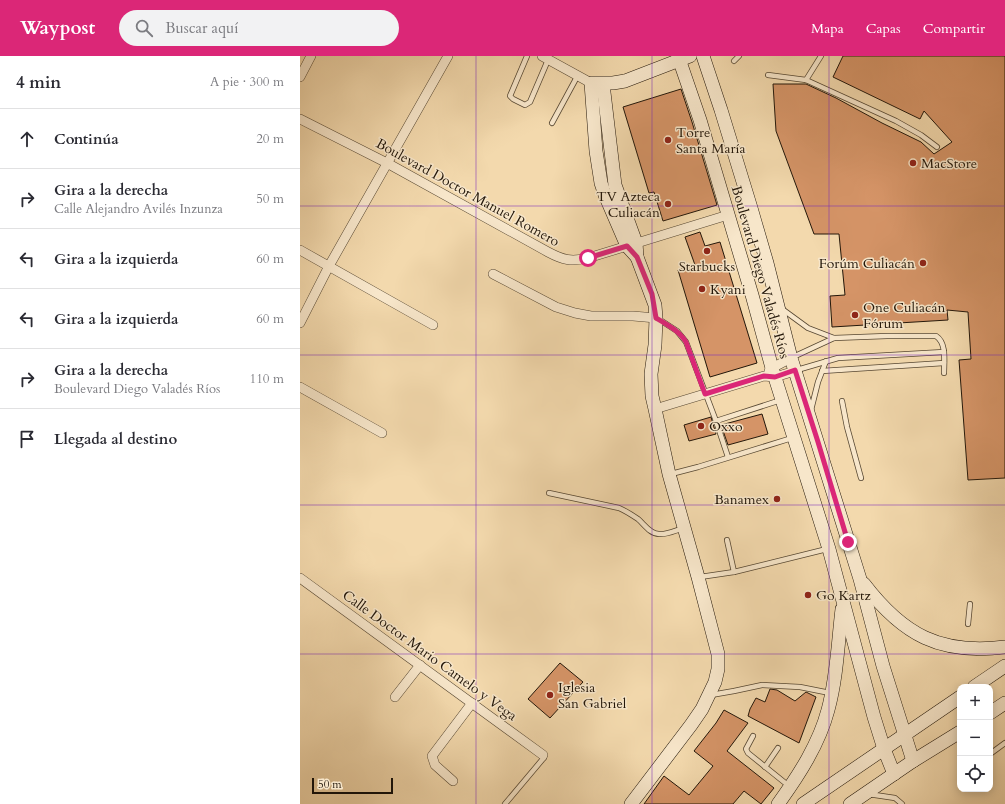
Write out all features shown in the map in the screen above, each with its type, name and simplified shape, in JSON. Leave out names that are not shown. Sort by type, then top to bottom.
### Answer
[{"type":"main road","name":"Boulevard Diego Valadés Ríos","points":[[703,56],[744,185],[793,364],[860,579],[883,666],[913,761]]},
{"type":"main road","name":"Boulevard Diego Valadés Ríos","points":[[683,57],[700,120],[752,295],[770,374],[782,400],[829,549],[842,602],[884,749],[894,774]]},
{"type":"main road","points":[[631,804],[692,725],[715,682],[718,669],[718,654],[669,474],[655,409],[651,374],[655,345],[656,318],[652,294],[632,245],[617,191],[597,83],[625,81],[683,57]]},
{"type":"main road","points":[[860,579],[878,603],[889,614],[904,626],[926,639],[948,646],[968,649],[1005,647]]},
{"type":"main road","points":[[778,804],[791,787],[821,732],[832,694],[842,602]]},
{"type":"main road","points":[[978,684],[1005,666]]},
{"type":"main road","points":[[803,804],[905,736],[957,699]]},
{"type":"main road","points":[[993,711],[1005,703]]},
{"type":"main road","points":[[850,804],[913,761],[957,734]]},
{"type":"street","points":[[300,77],[311,56]]},
{"type":"street","points":[[300,323],[329,266],[448,56]]},
{"type":"street","points":[[545,58],[597,83]]},
{"type":"street","name":"Boulevard Doctor Manuel Romero","points":[[300,119],[387,163],[561,258],[578,260],[728,215]]},
{"type":"street","points":[[300,250],[433,325]]},
{"type":"street","points":[[492,274],[556,307],[575,314],[591,316],[633,316],[656,318]]},
{"type":"street","points":[[655,409],[770,374],[793,364]]},
{"type":"street","points":[[770,374],[793,364]]},
{"type":"street","points":[[300,387],[382,433]]},
{"type":"street","name":"Calle Doctor Mario Camelo y Vega","points":[[300,578],[543,755]]},
{"type":"street","points":[[395,697],[420,665]]},
{"type":"street","points":[[453,780],[435,765],[432,756],[472,703]]},
{"type":"lane","points":[[527,56],[510,96],[525,106],[530,102],[545,58]]},
{"type":"lane","points":[[734,61],[739,56]]},
{"type":"lane","points":[[806,80],[821,56]]},
{"type":"lane","points":[[552,123],[578,75]]},
{"type":"lane","points":[[768,75],[806,80],[896,121],[921,135],[937,147]]},
{"type":"lane","points":[[778,305],[801,324],[834,338],[936,336],[941,340],[944,352],[944,373]]},
{"type":"lane","points":[[656,318],[683,336],[716,421],[728,457]]},
{"type":"lane","points":[[793,364],[834,338]]},
{"type":"lane","points":[[793,364],[826,361],[838,358],[944,352]]},
{"type":"lane","points":[[880,356],[880,367]]},
{"type":"lane","points":[[810,415],[818,382],[826,361]]},
{"type":"lane","points":[[822,371],[944,363]]},
{"type":"lane","points":[[716,421],[782,400]]},
{"type":"lane","points":[[842,401],[847,427],[861,478]]},
{"type":"lane","points":[[669,474],[698,467],[794,437]]},
{"type":"lane","points":[[549,493],[619,508],[639,520],[652,532],[658,534],[665,534],[684,528]]},
{"type":"lane","points":[[727,540],[734,572]]},
{"type":"lane","points":[[698,578],[734,572],[829,549]]},
{"type":"lane","points":[[968,624],[970,604]]},
{"type":"lane","points":[[709,695],[734,692],[762,684],[800,687],[832,694]]},
{"type":"lane","points":[[753,736],[746,751],[752,758],[791,787]]},
{"type":"lane","points":[[993,752],[1005,743]]},
{"type":"lane","points":[[765,767],[778,748]]},
{"type":"lane","points":[[505,804],[544,758],[543,755]]},
{"type":"lane","points":[[865,793],[895,798],[902,804]]},
{"type":"building","name":"Forúm Culiacán","points":[[843,56],[1005,56],[1005,478],[968,480],[959,360],[971,359],[968,312],[947,310],[948,320],[832,327],[830,296],[845,295],[839,234],[814,234],[776,131],[773,84],[806,84],[921,142],[934,154],[952,142],[924,111],[920,119],[833,77]]},
{"type":"building","name":"Torre Santa María","points":[[681,89],[717,205],[663,221],[654,192],[649,193],[623,107]]},
{"type":"building","points":[[700,232],[705,246],[720,242],[757,363],[710,377],[678,270],[695,265],[685,237]]},
{"type":"building","points":[[762,414],[768,434],[728,445],[721,425]]},
{"type":"building","points":[[711,417],[716,434],[689,441],[684,425]]},
{"type":"building","points":[[560,663],[583,682],[550,718],[528,699]]},
{"type":"building","points":[[770,689],[777,690],[795,701],[806,692],[816,697],[799,743],[748,716],[756,698],[765,702]]},
{"type":"building","points":[[724,710],[748,723],[727,751],[774,788],[761,804],[744,791],[733,804],[644,804],[664,776],[689,795],[713,766],[694,751],[716,723]]},
{"type":"place","name":"Torre Santa María","points":[[668,140]]},
{"type":"place","name":"MacStore","points":[[913,163]]},
{"type":"place","name":"TV Azteca Culiacán","points":[[668,204]]},
{"type":"place","name":"Starbucks","points":[[707,251]]},
{"type":"place","name":"Forúm Culiacán","points":[[923,263]]},
{"type":"place","name":"Kyani","points":[[702,289]]},
{"type":"place","name":"One Culiacán Fórum","points":[[855,315]]},
{"type":"place","name":"Oxxo","points":[[701,426]]},
{"type":"place","name":"Banamex","points":[[777,499]]},
{"type":"place","name":"Go Kartz","points":[[808,595]]},
{"type":"place","name":"Iglesia San Gabriel","points":[[550,695]]},
{"type":"route","points":[[588,258],[627,246],[637,257],[652,294],[656,318],[683,336],[705,394],[764,376],[775,377],[795,370],[848,542]]}]
